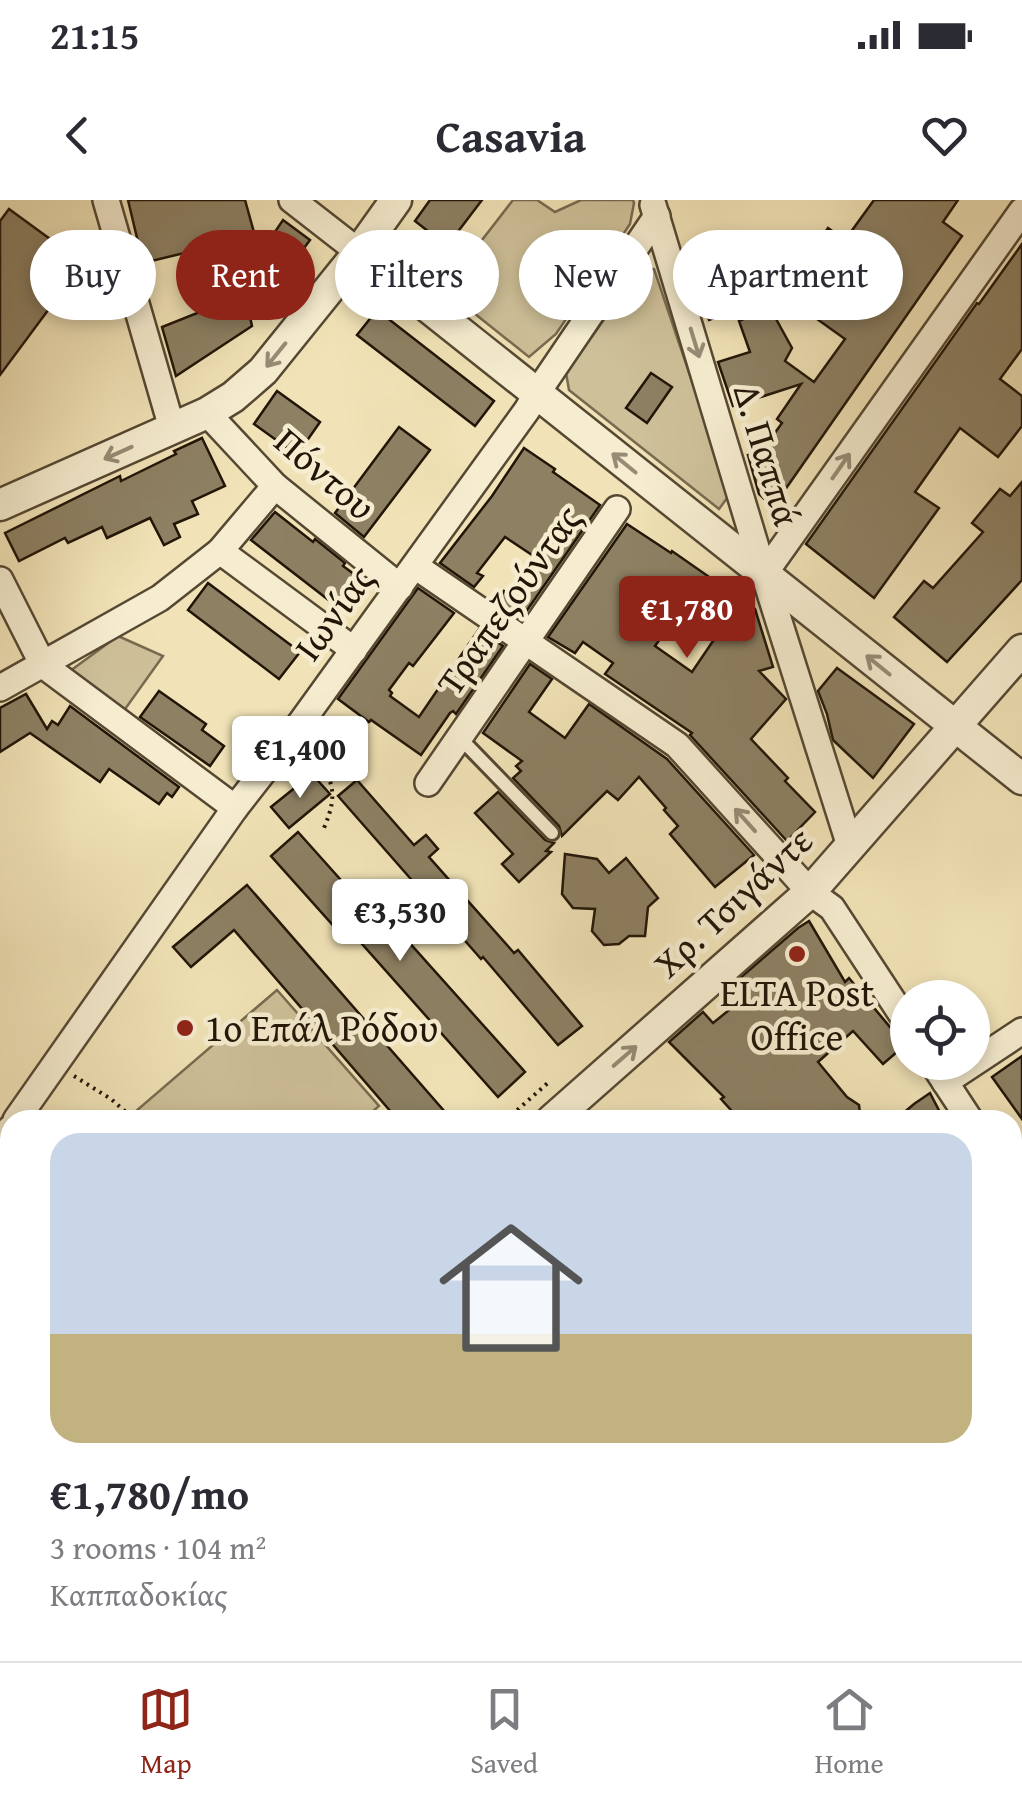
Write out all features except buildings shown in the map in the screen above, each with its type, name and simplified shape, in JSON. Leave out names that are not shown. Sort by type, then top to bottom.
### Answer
[{"type":"street","points":[[106,200],[172,428]]},
{"type":"street","points":[[292,200],[335,233]]},
{"type":"street","points":[[375,230],[396,200]]},
{"type":"street","name":"Ιωνίας","points":[[23,1110],[235,808],[527,410],[597,308],[654,208]]},
{"type":"street","name":"Δ. Παππά","points":[[654,208],[850,846]]},
{"type":"street","points":[[764,574],[1022,212]]},
{"type":"street","points":[[0,505],[207,413],[233,397],[263,372],[335,282]]},
{"type":"street","points":[[444,320],[1022,779]]},
{"type":"street","name":"Πόντου","points":[[207,413],[275,486],[400,587]]},
{"type":"street","points":[[0,688],[160,598],[220,550],[275,486]]},
{"type":"street","name":"Τραπεζούντας","points":[[428,783],[617,509]]},
{"type":"street","points":[[220,550],[354,650]]},
{"type":"street","points":[[421,570],[677,745],[810,892],[832,908],[890,997]]},
{"type":"street","points":[[0,580],[43,666],[235,808]]},
{"type":"street","name":"Χρ. Τσιγάντε","points":[[563,1110],[810,892],[1022,650]]},
{"type":"street","points":[[990,1047],[1022,1031]]},
{"type":"street","points":[[944,1080],[964,1110]]},
{"type":"lane","points":[[460,737],[552,833]]},
{"type":"path","points":[[312,744],[332,786],[334,800],[324,828]]},
{"type":"path","points":[[66,1071],[124,1110]]},
{"type":"path","points":[[517,1110],[550,1081]]},
{"type":"shaded area","points":[[513,200],[537,200],[555,212],[581,200],[634,203],[626,230],[519,230],[519,320],[565,320],[556,334],[529,357],[483,320],[499,320],[499,230],[490,230]]},
{"type":"shaded area","points":[[653,269],[730,494],[719,509],[569,390],[566,373],[604,320],[653,320]]},
{"type":"shaded area","points":[[118,636],[163,656],[123,712],[70,671]]},
{"type":"shaded area","points":[[277,990],[379,1106],[374,1110],[137,1110]]},
{"type":"place","name":"ELTA Post Office","points":[[797,954]]},
{"type":"place","name":"1ο Επάλ Ρόδου","points":[[185,1028]]}]
